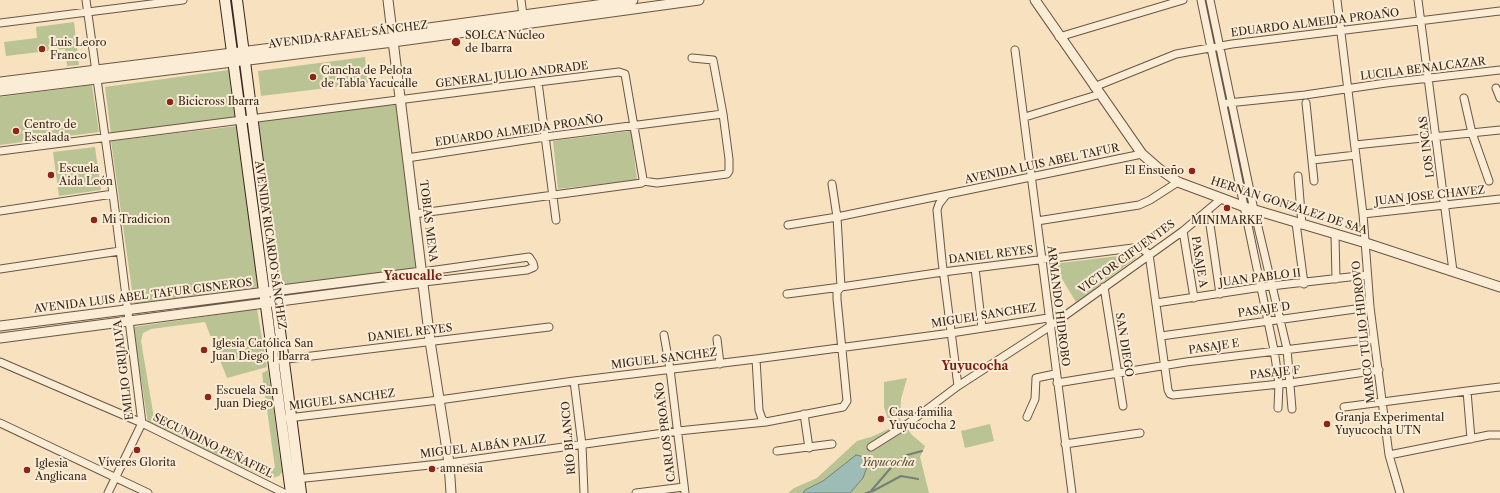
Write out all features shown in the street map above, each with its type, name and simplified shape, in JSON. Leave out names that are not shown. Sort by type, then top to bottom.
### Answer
[{"type":"main road","name":"AVENIDA RICARDO SÁNCHEZ","points":[[225,0],[264,292],[279,360],[295,480],[301,493]]},
{"type":"main road","name":"AVENIDA RICARDO SÁNCHEZ","points":[[237,0],[276,290],[279,360]]},
{"type":"main road","name":"AVENIDA RICARDO SÁNCHEZ","points":[[291,493],[295,480]]},
{"type":"street","name":"EMILIO GRIJALVA","points":[[86,0],[130,321],[142,423],[108,493]]},
{"type":"street","points":[[0,23],[183,0]]},
{"type":"street","name":"TOBIAS MENA","points":[[388,0],[414,214],[424,282],[430,341],[449,463],[451,493]]},
{"type":"street","points":[[521,0],[523,15]]},
{"type":"street","name":"AVENIDA RAFAEL SÁNCHEZ","points":[[393,37],[491,19],[633,0]]},
{"type":"street","name":"AVENIDA RAFAEL SÁNCHEZ","points":[[0,91],[97,79],[244,56],[393,37],[492,29],[700,0]]},
{"type":"street","name":"HERNAN GONZALEZ DE SAA","points":[[1035,0],[1059,37],[1142,154],[1158,168],[1178,182],[1220,199],[1335,235],[1366,243],[1500,287]]},
{"type":"street","points":[[1059,37],[1173,1],[1183,0]]},
{"type":"street","points":[[1201,0],[1224,103],[1274,350],[1279,384],[1278,408]]},
{"type":"street","points":[[1210,0],[1254,210],[1287,348],[1292,409]]},
{"type":"street","name":"MARCO TULIO HIDROVO","points":[[1337,0],[1363,214],[1370,307],[1389,455],[1400,493]]},
{"type":"street","name":"LOS INCAS","points":[[1418,0],[1453,271]]},
{"type":"street","name":"EDUARDO ALMEIDA PROAÑO","points":[[1094,87],[1176,54],[1340,31],[1500,11]]},
{"type":"street","points":[[491,19],[492,29]]},
{"type":"street","name":"ARMANDO HIDROBO","points":[[1015,50],[1025,117],[1049,327],[1072,493]]},
{"type":"street","name":"AVENIDA RAFAEL SÁNCHEZ","points":[[0,82],[96,69],[232,58]]},
{"type":"street","points":[[642,179],[657,183],[727,174],[729,171],[729,160],[713,60],[692,58]]},
{"type":"street","name":"LUCILA BENALCAZAR","points":[[1224,103],[1305,95],[1348,88],[1500,70]]},
{"type":"street","name":"GENERAL JULIO ANDRADE","points":[[0,151],[623,72],[628,84],[634,126]]},
{"type":"street","points":[[538,82],[554,195],[556,220]]},
{"type":"street","points":[[1496,88],[1500,98]]},
{"type":"street","points":[[1025,117],[1100,94]]},
{"type":"street","points":[[1464,98],[1472,133],[1489,180]]},
{"type":"street","points":[[1306,103],[1314,181]]},
{"type":"street","name":"EDUARDO ALMEIDA PROAÑO","points":[[407,158],[545,137],[722,114]]},
{"type":"street","points":[[414,214],[639,184],[642,179],[634,126]]},
{"type":"street","points":[[1355,145],[1500,130]]},
{"type":"street","name":"AVENIDA LUIS ABEL TAFUR","points":[[788,225],[837,217],[1142,154]]},
{"type":"street","points":[[1313,160],[1356,154]]},
{"type":"street","points":[[1298,176],[1299,224],[1304,284]]},
{"type":"street","points":[[1037,221],[1139,205],[1150,200],[1178,182]]},
{"type":"street","points":[[832,184],[837,217],[841,288],[837,292],[840,347]]},
{"type":"street","points":[[0,211],[113,194]]},
{"type":"street","points":[[946,195],[939,204],[937,210],[943,272],[958,386]]},
{"type":"street","name":"VICTOR CIFUENTES","points":[[871,447],[906,426],[958,386],[1049,327],[1104,288],[1149,254],[1183,231],[1208,211],[1220,199]]},
{"type":"street","name":"JUAN JOSE CHAVEZ","points":[[1363,214],[1500,199]]},
{"type":"street","points":[[1208,211],[1220,294]]},
{"type":"street","name":"PASAJE A","points":[[1183,231],[1194,298]]},
{"type":"street","points":[[1335,235],[1336,279]]},
{"type":"street","name":"DANIEL REYES","points":[[787,294],[841,288],[943,272],[1133,248],[1142,248],[1149,254]]},
{"type":"street","points":[[0,269],[120,251]]},
{"type":"street","points":[[1149,254],[1165,365]]},
{"type":"street","name":"AVENIDA LUIS ABEL TAFUR CISNEROS","points":[[0,326],[128,311],[529,257],[534,267],[527,270],[424,282],[0,338]]},
{"type":"street","points":[[975,268],[982,328]]},
{"type":"street","name":"JUAN PABLO II","points":[[1156,303],[1262,287],[1304,284],[1367,275]]},
{"type":"street","name":"SAN DIEGO","points":[[1104,288],[1122,406]]},
{"type":"street","name":"PASAJE D","points":[[1161,336],[1267,320],[1370,307]]},
{"type":"street","name":"MIGUEL SANCHEZ","points":[[287,418],[439,400],[670,369],[720,364],[951,333],[1048,318]]},
{"type":"street","name":"DANIEL REYES","points":[[279,360],[549,327]]},
{"type":"street","name":"CARLOS PROAÑO","points":[[664,335],[670,369],[685,490]]},
{"type":"street","name":"PASAJE E","points":[[1057,383],[1165,365],[1287,348],[1374,338]]},
{"type":"street","points":[[717,339],[720,364]]},
{"type":"street","name":"MIGUEL ALBÁN PALIZ","points":[[295,480],[449,463],[678,431],[766,422],[843,406],[847,401],[840,347]]},
{"type":"street","points":[[756,359],[759,410],[762,418],[766,422]]},
{"type":"street","name":"SECUNDINO PEÑAFIEL","points":[[0,362],[142,423],[284,493]]},
{"type":"street","name":"PASAJE F","points":[[1165,365],[1168,390],[1174,395],[1290,383],[1379,370]]},
{"type":"street","points":[[1027,418],[1035,399],[1036,378],[1056,374]]},
{"type":"street","name":"RÍO BLANCO","points":[[574,381],[582,445],[584,493]]},
{"type":"street","points":[[1344,407],[1500,387]]},
{"type":"street","points":[[1467,391],[1471,439]]},
{"type":"street","points":[[804,414],[809,448]]},
{"type":"street","points":[[0,423],[148,493]]},
{"type":"street","points":[[1065,444],[1140,433]]},
{"type":"street","points":[[1389,455],[1471,439],[1500,435]]},
{"type":"street","points":[[776,451],[832,444]]},
{"type":"street","points":[[636,493],[685,490]]},
{"type":"green space","points":[[74,22],[79,65],[67,66],[65,49],[6,56],[4,42],[37,38],[36,27]]},
{"type":"green space","name":"Cancha de Pelota de Tabla Yacucalle","points":[[365,57],[368,83],[261,96],[258,71]]},
{"type":"green space","name":"Bicicross Ibarra","points":[[229,70],[235,118],[111,134],[105,87]]},
{"type":"green space","points":[[92,85],[99,132],[0,145],[0,97]]},
{"type":"green space","points":[[397,104],[417,270],[283,286],[257,122]]},
{"type":"green space","points":[[237,126],[259,287],[134,304],[111,141]]},
{"type":"green space","points":[[631,131],[637,180],[558,189],[553,141]]},
{"type":"green space","points":[[95,147],[101,190],[59,196],[53,152]]},
{"type":"green space","points":[[1134,254],[1136,258],[1076,302],[1053,264]]},
{"type":"green space","points":[[257,309],[267,367],[227,378],[205,322],[151,329],[143,333],[141,341],[154,418],[267,470],[275,468],[262,373],[268,370],[282,472],[279,476],[269,479],[148,424],[133,327]]},
{"type":"green space","name":"Yuyucocha","points":[[907,378],[901,399],[900,419],[912,435],[925,446],[920,457],[929,493],[788,493],[794,488],[817,478],[857,441],[871,437],[891,428],[884,407],[884,382]]},
{"type":"green space","points":[[990,424],[994,441],[965,448],[961,431]]},
{"type":"water","points":[[856,455],[864,457],[867,467],[863,478],[850,493],[803,493],[805,490],[823,481]]},
{"type":"waterway","points":[[871,491],[895,463],[907,455],[922,451]]},
{"type":"waterway","points":[[866,493],[873,491],[901,476],[918,479]]},
{"type":"place","name":"SOLCA Núcleo de Ibarra","points":[[456,42]]},
{"type":"place","name":"Luis Leoro Franco","points":[[42,49]]},
{"type":"place","name":"Cancha de Pelota de Tabla Yacucalle","points":[[313,77]]},
{"type":"place","name":"Bicicross Ibarra","points":[[170,102]]},
{"type":"place","name":"Centro de Escalada","points":[[16,131]]},
{"type":"place","name":"El Ensueño","points":[[1192,171]]},
{"type":"place","name":"Escuela Aida León","points":[[51,175]]},
{"type":"place","name":"MINIMARKE","points":[[1227,208]]},
{"type":"place","name":"Mi Tradicion","points":[[94,220]]},
{"type":"place","name":"Iglesia Católica San Juan Diego | Ibarra","points":[[204,350]]},
{"type":"place","name":"Escuela San Juan Diego","points":[[208,397]]},
{"type":"place","name":"Casa familia Yuyucocha 2","points":[[881,419]]},
{"type":"place","name":"Granja Experimental Yuyucocha UTN","points":[[1327,424]]},
{"type":"place","name":"Víveres Glorita","points":[[137,450]]},
{"type":"place","name":"amnesia","points":[[432,469]]},
{"type":"place","name":"Iglesia Anglicana","points":[[27,470]]},
{"type":"district","name":"Yacucalle","points":[[413,277]]},
{"type":"district","name":"Yuyucocha","points":[[975,367]]}]
